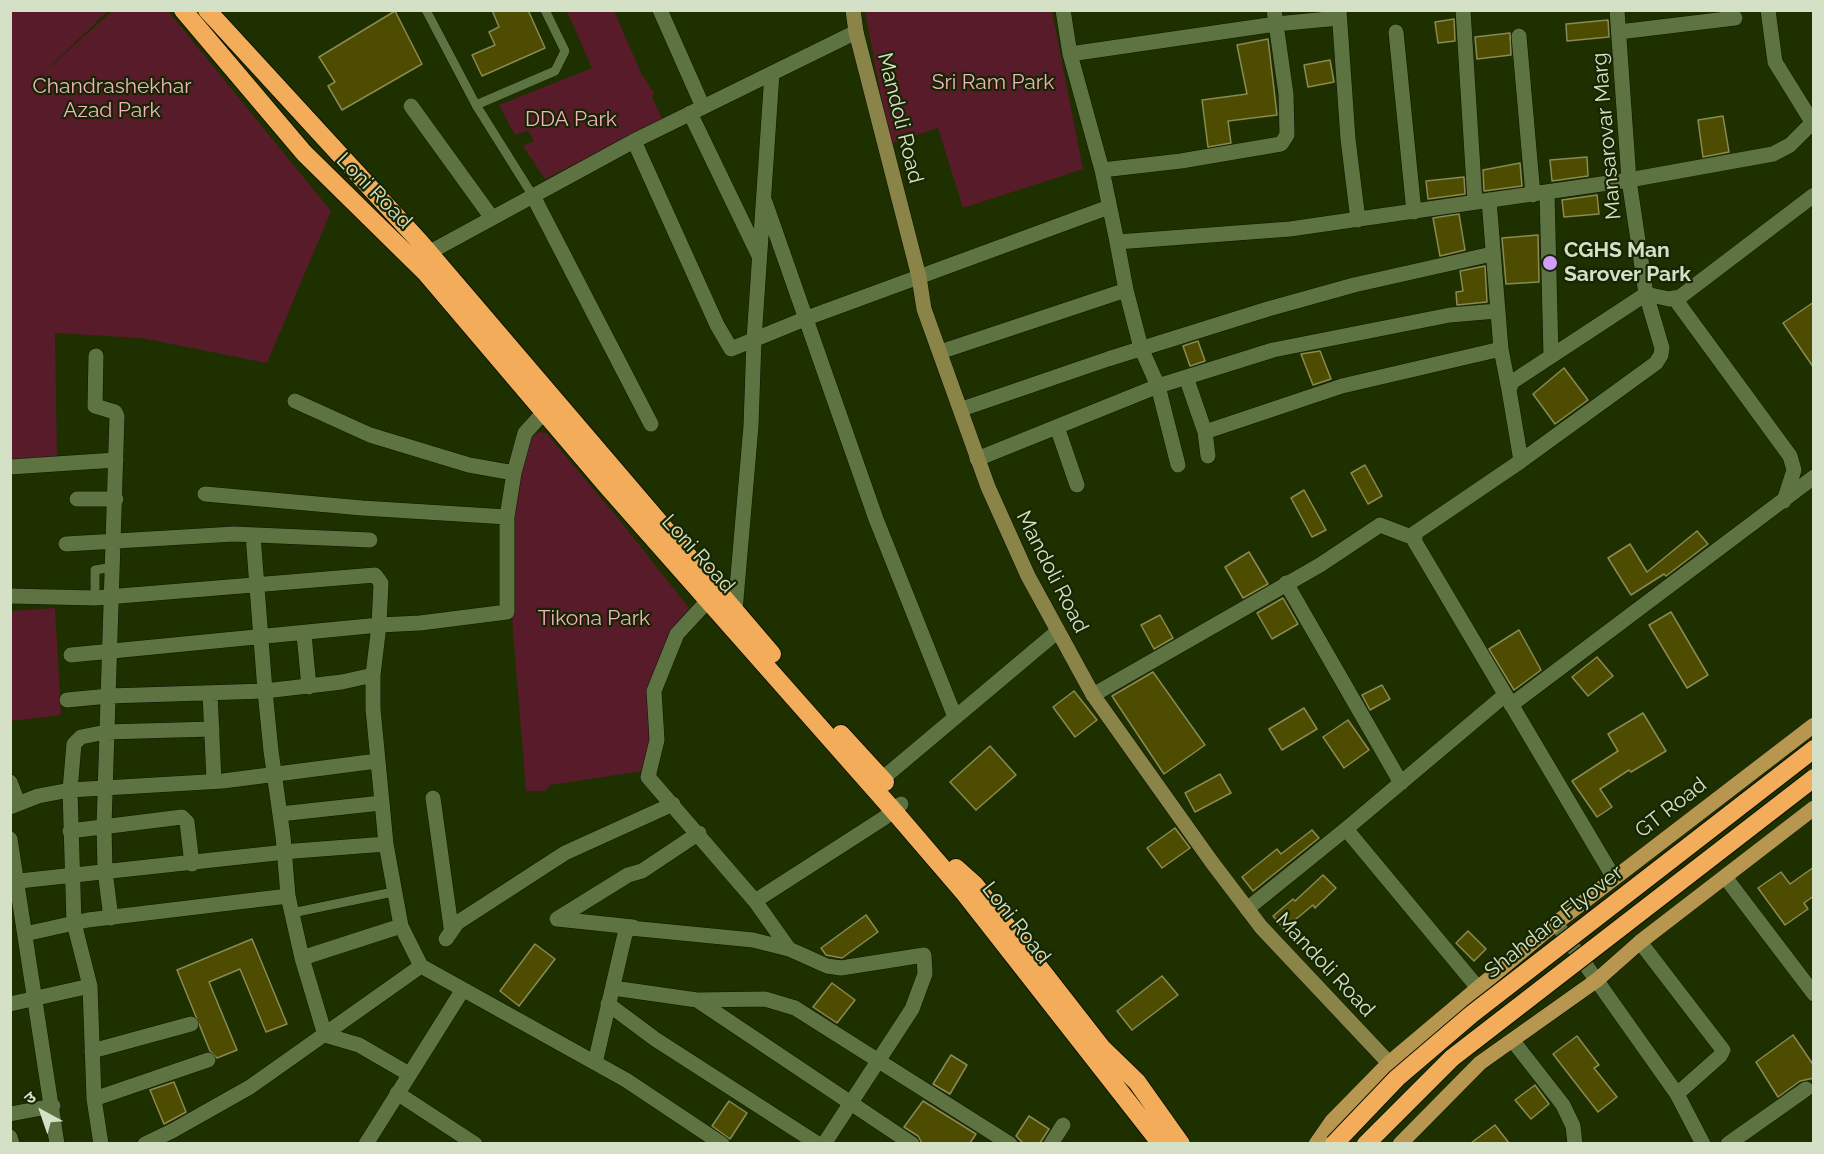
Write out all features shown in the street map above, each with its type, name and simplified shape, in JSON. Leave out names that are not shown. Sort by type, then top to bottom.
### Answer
[{"type":"highway","name":"Loni Road","points":[[183,10],[304,153],[421,257],[425,272],[544,412],[713,595],[735,611],[882,778],[897,807],[1161,1143]]},
{"type":"highway","name":"Loni Road","points":[[207,10],[897,807],[975,885],[1102,1048],[1137,1082],[1181,1143]]},
{"type":"highway","name":"Shahdara Flyover","points":[[1334,1143],[1397,1078],[1472,1014],[1814,749]]},
{"type":"highway","points":[[1365,1143],[1452,1058],[1814,778]]},
{"type":"main road","name":"GT Road","points":[[1316,1143],[1332,1121],[1389,1063],[1478,988],[1556,923],[1814,725]]},
{"type":"main road","points":[[1400,1143],[1480,1063],[1597,980],[1640,942],[1814,808]]},
{"type":"street","points":[[660,10],[696,110],[760,258]]},
{"type":"street","name":"Mandoli Road","points":[[853,10],[856,32],[919,277],[924,309],[962,409],[977,459],[1003,524],[1093,695],[1247,909],[1316,988],[1389,1063]]},
{"type":"street","points":[[1063,10],[1070,54],[1102,170],[1125,290],[1141,348],[1158,386],[1178,465]]},
{"type":"street","points":[[1463,10],[1482,201],[1492,254],[1501,349],[1521,461]]},
{"type":"street","name":"Mansarovar Marg","points":[[1414,538],[1418,529],[1521,461],[1656,363],[1662,348],[1646,294],[1629,180],[1617,10]]},
{"type":"street","points":[[1117,242],[1290,230],[1629,180],[1773,154],[1790,145],[1813,124],[1775,62],[1768,10]]},
{"type":"street","points":[[1070,54],[1275,17],[1339,14],[1348,139],[1358,220]]},
{"type":"street","points":[[1102,170],[1277,146],[1284,142],[1287,135],[1286,94],[1275,17]]},
{"type":"street","points":[[1619,32],[1735,18]]},
{"type":"street","points":[[421,257],[634,141],[856,32]]},
{"type":"street","points":[[1396,32],[1414,212]]},
{"type":"street","points":[[1519,36],[1540,194],[1551,356]]},
{"type":"street","points":[[735,611],[752,426],[754,340],[772,73]]},
{"type":"street","points":[[411,106],[492,218]]},
{"type":"street","points":[[634,141],[728,347],[733,349],[807,318],[1109,207]]},
{"type":"street","points":[[1675,299],[1814,195]]},
{"type":"street","points":[[533,196],[651,423]]},
{"type":"street","points":[[765,202],[876,519],[955,717]]},
{"type":"street","points":[[962,409],[1141,348],[1354,285],[1492,254]]},
{"type":"street","points":[[939,352],[1125,290]]},
{"type":"street","points":[[1509,390],[1514,380],[1646,294],[1675,299],[1790,456],[1794,470],[1784,501]]},
{"type":"street","points":[[977,459],[1158,386],[1273,350],[1450,315],[1497,311]]},
{"type":"street","points":[[1205,432],[1342,386],[1501,349]]},
{"type":"street","points":[[96,356],[95,406],[116,414],[116,499],[104,826],[105,872],[111,918]]},
{"type":"street","points":[[1186,377],[1205,432],[1208,456]]},
{"type":"street","points":[[295,401],[370,435],[469,465],[514,473]]},
{"type":"street","points":[[71,655],[111,649],[420,623],[507,612],[507,517],[514,473],[525,434],[544,412]]},
{"type":"street","points":[[1057,427],[1077,485]]},
{"type":"street","points":[[10,467],[116,460]]},
{"type":"street","points":[[1247,909],[1401,783],[1508,700],[1812,482]]},
{"type":"street","points":[[205,494],[362,508],[507,517]]},
{"type":"street","points":[[77,499],[116,499]]},
{"type":"street","points":[[1093,695],[1287,583],[1380,525],[1414,538],[1614,878]]},
{"type":"street","points":[[253,535],[259,585],[261,638],[273,775],[285,852],[288,896],[302,958],[325,1035]]},
{"type":"street","points":[[66,544],[253,535],[370,540]]},
{"type":"street","points":[[10,596],[95,598],[375,575],[381,583],[373,675],[381,803],[393,892],[401,926],[421,966],[462,991],[595,1063],[722,1143]]},
{"type":"street","points":[[1287,583],[1401,783]]},
{"type":"street","points":[[713,595],[677,634],[654,691],[657,740],[648,777],[699,833],[755,901],[789,949]]},
{"type":"street","points":[[882,778],[1058,631]]},
{"type":"street","points":[[304,634],[309,687]]},
{"type":"street","points":[[67,700],[109,696],[265,691],[309,687],[373,675]]},
{"type":"street","points":[[210,693],[214,781]]},
{"type":"street","points":[[101,1143],[94,1099],[90,987],[74,923],[70,790],[76,739],[106,732],[212,729]]},
{"type":"street","points":[[10,782],[14,805],[70,790],[214,781],[377,762]]},
{"type":"street","points":[[433,798],[449,933],[501,892],[565,853],[673,804]]},
{"type":"street","points":[[280,814],[381,803]]},
{"type":"street","points":[[755,901],[897,807]]},
{"type":"street","points":[[70,831],[185,818],[192,864]]},
{"type":"street","points":[[1346,830],[1478,988]]},
{"type":"street","points":[[699,833],[642,871],[628,875],[557,919],[753,940],[789,949],[812,961],[841,968],[924,956],[926,974],[912,1009],[824,1143]]},
{"type":"street","points":[[10,839],[14,882],[36,998],[57,1143]]},
{"type":"street","points":[[14,882],[285,852],[386,844]]},
{"type":"street","points":[[1725,877],[1814,993]]},
{"type":"street","points":[[25,934],[74,923],[288,896]]},
{"type":"street","points":[[1556,923],[1677,1094],[1703,1143]]},
{"type":"street","points":[[302,958],[401,926]]},
{"type":"street","points":[[595,1063],[625,934],[633,927]]},
{"type":"street","points":[[1640,942],[1723,1050],[1720,1056],[1677,1094]]},
{"type":"street","points":[[145,1143],[172,1131],[250,1087],[421,966]]},
{"type":"street","points":[[10,1004],[90,987]]},
{"type":"street","points":[[613,988],[697,1000],[765,999],[781,1002],[795,1008],[1010,1143]]},
{"type":"street","points":[[366,1143],[462,991]]},
{"type":"street","points":[[697,1000],[912,1143]]},
{"type":"street","points":[[608,1004],[656,1039],[818,1143]]},
{"type":"street","points":[[92,1051],[191,1024]]},
{"type":"street","points":[[325,1035],[359,1045],[409,1074]]},
{"type":"street","points":[[1513,1041],[1563,1105],[1573,1126],[1575,1143]]},
{"type":"street","points":[[94,1099],[208,1060]]},
{"type":"street","points":[[1728,1143],[1806,1089]]},
{"type":"street","points":[[397,1093],[475,1143]]},
{"type":"street","points":[[10,1114],[53,1106]]},
{"type":"street","points":[[1051,1143],[1063,1125]]},
{"type":"street","points":[[10,1137],[12,1143]]},
{"type":"lane","points":[[426,10],[476,105],[533,196]]},
{"type":"lane","points":[[476,105],[555,71],[565,51],[545,10]]},
{"type":"lane","points":[[95,598],[95,570],[113,567]]},
{"type":"lane","points":[[292,913],[393,892]]},
{"type":"green space","name":"Chandrashekhar Azad Park","points":[[11,11],[108,11],[37,79],[112,11],[168,11],[331,211],[267,363],[142,338],[55,333],[57,462],[11,465]]},
{"type":"green space","name":"DDA Park","points":[[567,11],[614,11],[641,73],[654,93],[652,97],[663,120],[545,179],[523,146],[534,141],[528,130],[515,135],[499,105],[592,68]]},
{"type":"green space","name":"Sri Ram Park","points":[[865,11],[1052,11],[1083,169],[963,208],[938,128],[890,144]]},
{"type":"green space","name":"Tikona Park","points":[[539,432],[546,433],[617,517],[693,613],[664,660],[654,729],[643,771],[550,785],[545,791],[526,791],[510,594],[512,529],[526,441]]},
{"type":"green space","points":[[55,608],[61,715],[11,721],[11,611]]},
{"type":"building","points":[[492,10],[528,10],[545,48],[482,76],[472,55],[495,45],[489,32],[499,27]]},
{"type":"building","points":[[395,11],[422,64],[342,110],[328,86],[335,82],[319,57]]},
{"type":"building","points":[[1454,19],[1455,41],[1438,43],[1435,22]]},
{"type":"building","points":[[1608,20],[1609,37],[1567,41],[1566,24]]},
{"type":"building","points":[[1510,33],[1511,55],[1477,59],[1475,37]]},
{"type":"building","points":[[1268,39],[1277,115],[1228,121],[1231,143],[1208,147],[1202,100],[1247,94],[1237,45]]},
{"type":"building","points":[[1330,60],[1334,82],[1308,87],[1304,65]]},
{"type":"building","points":[[1723,116],[1729,152],[1703,157],[1698,120]]},
{"type":"building","points":[[1587,157],[1588,176],[1552,181],[1550,160]]},
{"type":"building","points":[[1520,163],[1522,186],[1484,191],[1483,170]]},
{"type":"building","points":[[1464,177],[1465,194],[1428,199],[1426,181]]},
{"type":"building","points":[[1597,195],[1599,214],[1564,217],[1562,200]]},
{"type":"building","points":[[1459,214],[1465,250],[1440,256],[1433,218]]},
{"type":"building","points":[[1538,235],[1539,282],[1506,284],[1502,238]]},
{"type":"building","points":[[1485,266],[1487,302],[1457,305],[1456,292],[1463,291],[1460,271]]},
{"type":"building","points":[[1814,302],[1814,368],[1783,323]]},
{"type":"building","points":[[1198,341],[1205,361],[1190,366],[1183,346]]},
{"type":"building","points":[[1320,351],[1331,379],[1313,385],[1301,354]]},
{"type":"building","points":[[1564,368],[1588,400],[1555,424],[1533,394]]},
{"type":"building","points":[[1365,465],[1382,496],[1368,504],[1351,473]]},
{"type":"building","points":[[1304,490],[1326,530],[1312,537],[1291,498]]},
{"type":"building","points":[[1697,531],[1708,544],[1666,576],[1664,574],[1631,595],[1608,558],[1630,544],[1647,572]]},
{"type":"building","points":[[1249,552],[1268,584],[1243,598],[1225,567]]},
{"type":"building","points":[[1283,598],[1298,624],[1272,639],[1257,613]]},
{"type":"building","points":[[1671,612],[1708,675],[1687,688],[1649,625]]},
{"type":"building","points":[[1160,615],[1173,638],[1154,649],[1141,625]]},
{"type":"building","points":[[1519,630],[1541,670],[1514,690],[1489,649]]},
{"type":"building","points":[[1597,657],[1613,676],[1588,696],[1572,677]]},
{"type":"building","points":[[1153,672],[1205,745],[1164,774],[1112,696]]},
{"type":"building","points":[[1382,685],[1390,699],[1370,710],[1362,695]]},
{"type":"building","points":[[1074,691],[1097,720],[1075,737],[1053,707]]},
{"type":"building","points":[[1304,708],[1317,729],[1282,750],[1269,729]]},
{"type":"building","points":[[1643,713],[1666,751],[1631,772],[1629,770],[1600,789],[1612,807],[1597,817],[1572,781],[1618,751],[1608,734]]},
{"type":"building","points":[[1348,720],[1369,750],[1344,768],[1323,737]]},
{"type":"building","points":[[990,746],[1016,775],[976,810],[950,782]]},
{"type":"building","points":[[1220,774],[1231,793],[1195,812],[1185,793]]},
{"type":"building","points":[[1175,828],[1190,848],[1162,868],[1147,848]]},
{"type":"building","points":[[1312,830],[1319,838],[1253,891],[1242,877],[1277,849],[1281,854]]},
{"type":"building","points":[[1814,867],[1814,896],[1804,903],[1808,909],[1785,925],[1758,888],[1781,872],[1790,884]]},
{"type":"building","points":[[1323,875],[1336,888],[1315,908],[1313,905],[1284,929],[1273,916],[1293,899],[1295,901]]},
{"type":"building","points":[[866,915],[878,932],[842,958],[826,955],[821,948]]},
{"type":"building","points":[[1468,931],[1486,949],[1474,961],[1456,943]]},
{"type":"building","points":[[252,939],[287,1024],[266,1032],[240,969],[209,982],[237,1050],[217,1058],[210,1051],[177,970]]},
{"type":"building","points":[[535,944],[555,959],[519,1006],[500,991]]},
{"type":"building","points":[[1162,976],[1178,995],[1132,1030],[1117,1011]]},
{"type":"building","points":[[832,983],[855,1000],[837,1023],[813,1007]]},
{"type":"building","points":[[1793,1035],[1814,1066],[1814,1078],[1800,1081],[1778,1097],[1756,1062]]},
{"type":"building","points":[[1577,1036],[1599,1065],[1594,1068],[1617,1097],[1598,1112],[1553,1054]]},
{"type":"building","points":[[951,1055],[967,1065],[950,1094],[933,1084]]},
{"type":"building","points":[[174,1082],[186,1112],[164,1124],[150,1090]]},
{"type":"building","points":[[1535,1085],[1549,1104],[1531,1119],[1515,1100]]},
{"type":"building","points":[[729,1101],[747,1113],[730,1139],[712,1126]]},
{"type":"building","points":[[923,1101],[976,1134],[970,1143],[922,1143],[918,1136],[904,1127]]},
{"type":"building","points":[[1029,1116],[1049,1129],[1040,1143],[1023,1143],[1016,1136]]},
{"type":"building","points":[[1495,1125],[1509,1143],[1471,1143]]},
{"type":"place","name":"CGHS Man Sarover Park","points":[[1550,263]]}]
